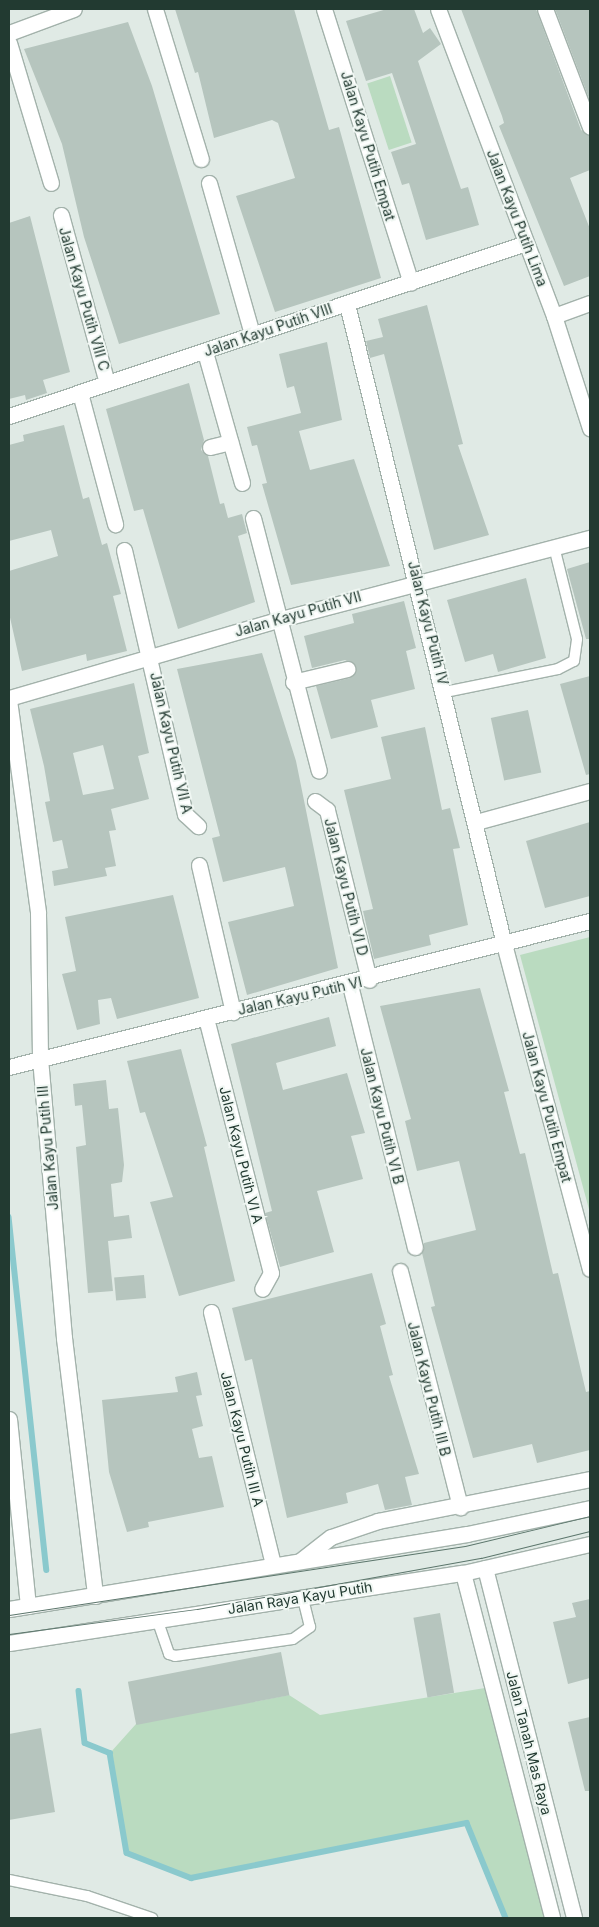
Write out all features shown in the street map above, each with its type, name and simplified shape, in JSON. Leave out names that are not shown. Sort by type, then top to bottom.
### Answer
[{"type":"street","points":[[9,33],[36,15],[74,9]]},
{"type":"street","points":[[155,9],[200,159]]},
{"type":"street","name":"Jalan Kayu Putih Empat","points":[[324,9],[411,284]]},
{"type":"street","name":"Jalan Kayu Putih Lima","points":[[438,9],[554,316],[590,428]]},
{"type":"street","points":[[545,9],[590,127]]},
{"type":"street","points":[[9,42],[51,183]]},
{"type":"street","points":[[209,183],[252,334]]},
{"type":"street","name":"Jalan Kayu Putih VIII C","points":[[61,216],[107,383]]},
{"type":"street","name":"Jalan Kayu Putih VIII","points":[[9,416],[204,352],[252,334],[411,284],[526,243]]},
{"type":"street","points":[[554,316],[590,303]]},
{"type":"street","name":"Jalan Kayu Putih IV","points":[[347,304],[418,581],[504,944]]},
{"type":"street","points":[[204,352],[242,483]]},
{"type":"street","points":[[80,393],[116,524]]},
{"type":"street","points":[[210,447],[230,442]]},
{"type":"street","points":[[253,518],[277,620],[319,771]]},
{"type":"street","name":"Jalan Kayu Putih VII","points":[[9,699],[277,620],[418,581],[590,538]]},
{"type":"street","name":"Jalan Kayu Putih VII A","points":[[124,550],[185,814],[198,826]]},
{"type":"street","points":[[294,682],[347,669]]},
{"type":"street","name":"Jalan Kayu Putih III","points":[[9,699],[38,912],[35,1060],[64,1338],[95,1596]]},
{"type":"street","points":[[476,822],[590,791]]},
{"type":"street","name":"Jalan Kayu Putih VI D","points":[[315,801],[327,810],[369,980]]},
{"type":"street","points":[[199,865],[234,1012]]},
{"type":"street","name":"Jalan Kayu Putih VI","points":[[9,1067],[206,1018],[350,985],[590,921]]},
{"type":"street","name":"Jalan Kayu Putih Empat","points":[[504,944],[590,1269]]},
{"type":"street","name":"Jalan Kayu Putih VI B","points":[[350,985],[415,1247]]},
{"type":"street","name":"Jalan Kayu Putih VI A","points":[[206,1018],[271,1273],[262,1289]]},
{"type":"street","name":"Jalan Kayu Putih III B","points":[[400,1271],[460,1507]]},
{"type":"street","name":"Jalan Kayu Putih III A","points":[[211,1312],[273,1565]]},
{"type":"street","points":[[9,1419],[31,1606]]},
{"type":"street","points":[[300,1561],[331,1537],[378,1521],[460,1507],[590,1480]]},
{"type":"street","points":[[9,1609],[467,1534],[590,1508]]},
{"type":"street","name":"Jalan Raya Kayu Putih","points":[[9,1643],[463,1573],[590,1544]]},
{"type":"street","name":"Jalan Tanah Mas Raya","points":[[485,1568],[574,1918]]},
{"type":"street","name":"Jalan Tanah Mas Raya","points":[[463,1573],[552,1918]]},
{"type":"lane","points":[[445,692],[558,669],[574,661],[577,639],[554,547]]},
{"type":"lane","points":[[157,1619],[168,1654],[175,1656],[293,1639],[310,1627],[303,1598]]},
{"type":"lane","points":[[9,1880],[87,1896],[152,1918]]},
{"type":"green space","points":[[390,76],[412,143],[389,150],[367,83]]},
{"type":"green space","points":[[590,937],[590,1213],[520,955]]},
{"type":"green space","points":[[491,1687],[550,1918],[506,1918],[466,1823],[191,1878],[127,1853],[110,1753],[136,1724],[289,1695],[320,1715]]},
{"type":"building","points":[[175,9],[294,9],[329,130],[339,127],[381,278],[275,312],[236,196],[295,178],[278,123],[272,120],[214,138],[198,72],[195,73]]},
{"type":"building","points":[[387,9],[414,9],[423,33],[430,28],[441,44],[418,61],[461,189],[468,187],[479,225],[426,240],[409,183],[402,185],[391,152],[416,144],[392,73],[366,81],[346,21]]},
{"type":"building","points":[[461,9],[536,9],[581,130],[590,136],[590,170],[570,178],[590,229],[590,276],[564,286],[499,126],[504,123],[502,116]]},
{"type":"building","points":[[555,9],[590,9],[590,101]]},
{"type":"building","points":[[128,22],[152,86],[220,314],[119,344],[84,237],[62,144],[24,49]]},
{"type":"building","points":[[30,216],[70,372],[43,380],[47,393],[26,400],[25,395],[9,399],[9,223]]},
{"type":"building","points":[[427,305],[463,444],[458,445],[489,535],[434,550],[384,354],[370,358],[366,341],[383,337],[378,319]]},
{"type":"building","points":[[327,342],[342,420],[299,431],[310,470],[354,459],[390,566],[291,585],[262,484],[267,483],[257,445],[252,446],[247,427],[301,413],[294,386],[287,388],[279,354]]},
{"type":"building","points":[[189,383],[204,440],[201,450],[208,456],[220,504],[224,503],[228,518],[242,514],[247,533],[238,536],[255,602],[178,629],[143,509],[134,511],[106,409]]},
{"type":"building","points":[[64,425],[83,499],[89,497],[102,545],[107,543],[121,594],[113,596],[127,651],[87,661],[86,654],[22,671],[9,613],[9,571],[58,556],[51,530],[9,541],[9,445],[24,441],[23,435]]},
{"type":"building","points":[[590,562],[590,639],[586,639],[567,569]]},
{"type":"building","points":[[526,578],[546,658],[498,672],[493,654],[465,662],[447,600]]},
{"type":"building","points":[[404,601],[416,648],[406,651],[415,689],[371,700],[378,727],[331,739],[316,686],[350,678],[356,666],[345,660],[312,668],[304,636],[354,623],[352,614]]},
{"type":"building","points":[[262,653],[296,761],[338,968],[247,995],[228,922],[294,906],[285,867],[223,882],[212,838],[220,836],[177,669]]},
{"type":"building","points":[[590,676],[590,774],[586,775],[560,684]]},
{"type":"building","points":[[134,683],[149,753],[138,756],[149,799],[111,809],[116,830],[109,831],[116,866],[105,868],[107,876],[54,886],[52,871],[68,868],[62,840],[53,842],[45,802],[50,801],[44,766],[30,709]],"holes":[[[103,745],[114,789],[83,795],[73,753]]]},
{"type":"building","points":[[528,710],[541,773],[504,781],[491,718]]},
{"type":"building","points":[[425,727],[442,810],[450,808],[460,848],[453,849],[468,925],[429,935],[431,945],[374,959],[363,911],[373,909],[344,790],[391,779],[381,737]]},
{"type":"building","points":[[590,822],[590,896],[545,908],[526,841]]},
{"type":"building","points":[[173,895],[199,998],[117,1019],[111,998],[98,1000],[100,1024],[77,1030],[62,974],[76,971],[65,917]]},
{"type":"building","points":[[480,988],[509,1091],[504,1092],[520,1154],[525,1153],[553,1274],[558,1273],[586,1392],[590,1391],[590,1450],[537,1463],[532,1444],[473,1458],[431,1307],[435,1306],[422,1253],[424,1243],[476,1230],[459,1161],[417,1171],[405,1121],[411,1119],[380,1006]]},
{"type":"building","points":[[329,1017],[336,1046],[276,1063],[283,1090],[347,1073],[365,1133],[351,1136],[363,1179],[317,1191],[334,1252],[280,1267],[265,1213],[272,1211],[231,1044]]},
{"type":"building","points":[[181,1049],[207,1146],[204,1147],[235,1281],[179,1296],[150,1202],[173,1197],[145,1112],[140,1113],[127,1061]]},
{"type":"building","points":[[106,1080],[109,1109],[118,1108],[124,1165],[122,1182],[111,1184],[114,1217],[129,1215],[132,1238],[108,1241],[113,1291],[88,1293],[76,1147],[86,1145],[82,1105],[75,1106],[73,1084]]},
{"type":"building","points":[[372,1273],[386,1324],[380,1326],[393,1375],[389,1376],[419,1474],[405,1477],[412,1505],[385,1510],[378,1484],[346,1493],[348,1503],[287,1518],[252,1359],[245,1361],[232,1308]]},
{"type":"building","points":[[144,1275],[146,1298],[116,1301],[114,1278]]},
{"type":"building","points":[[197,1372],[202,1395],[196,1396],[203,1426],[192,1429],[199,1458],[212,1456],[224,1507],[148,1522],[149,1527],[127,1532],[109,1472],[102,1400],[178,1392],[175,1377]]},
{"type":"building","points":[[590,1599],[590,1678],[568,1684],[553,1622],[576,1617],[572,1603]]},
{"type":"building","points":[[440,1613],[454,1693],[427,1697],[413,1618]]},
{"type":"building","points":[[281,1652],[289,1695],[136,1725],[128,1682]]},
{"type":"building","points":[[590,1717],[590,1791],[585,1791],[568,1722]]},
{"type":"building","points":[[41,1728],[55,1812],[9,1820],[9,1734]]},
{"type":"waterway","points":[[9,1217],[47,1570]]},
{"type":"waterway","points":[[79,1691],[85,1743],[110,1753],[127,1853],[191,1878],[467,1823],[506,1918]]},
{"type":"tram line","points":[[9,1615],[465,1546],[590,1516]]},
{"type":"tram line","points":[[9,1634],[197,1609],[481,1558],[590,1531]]}]
